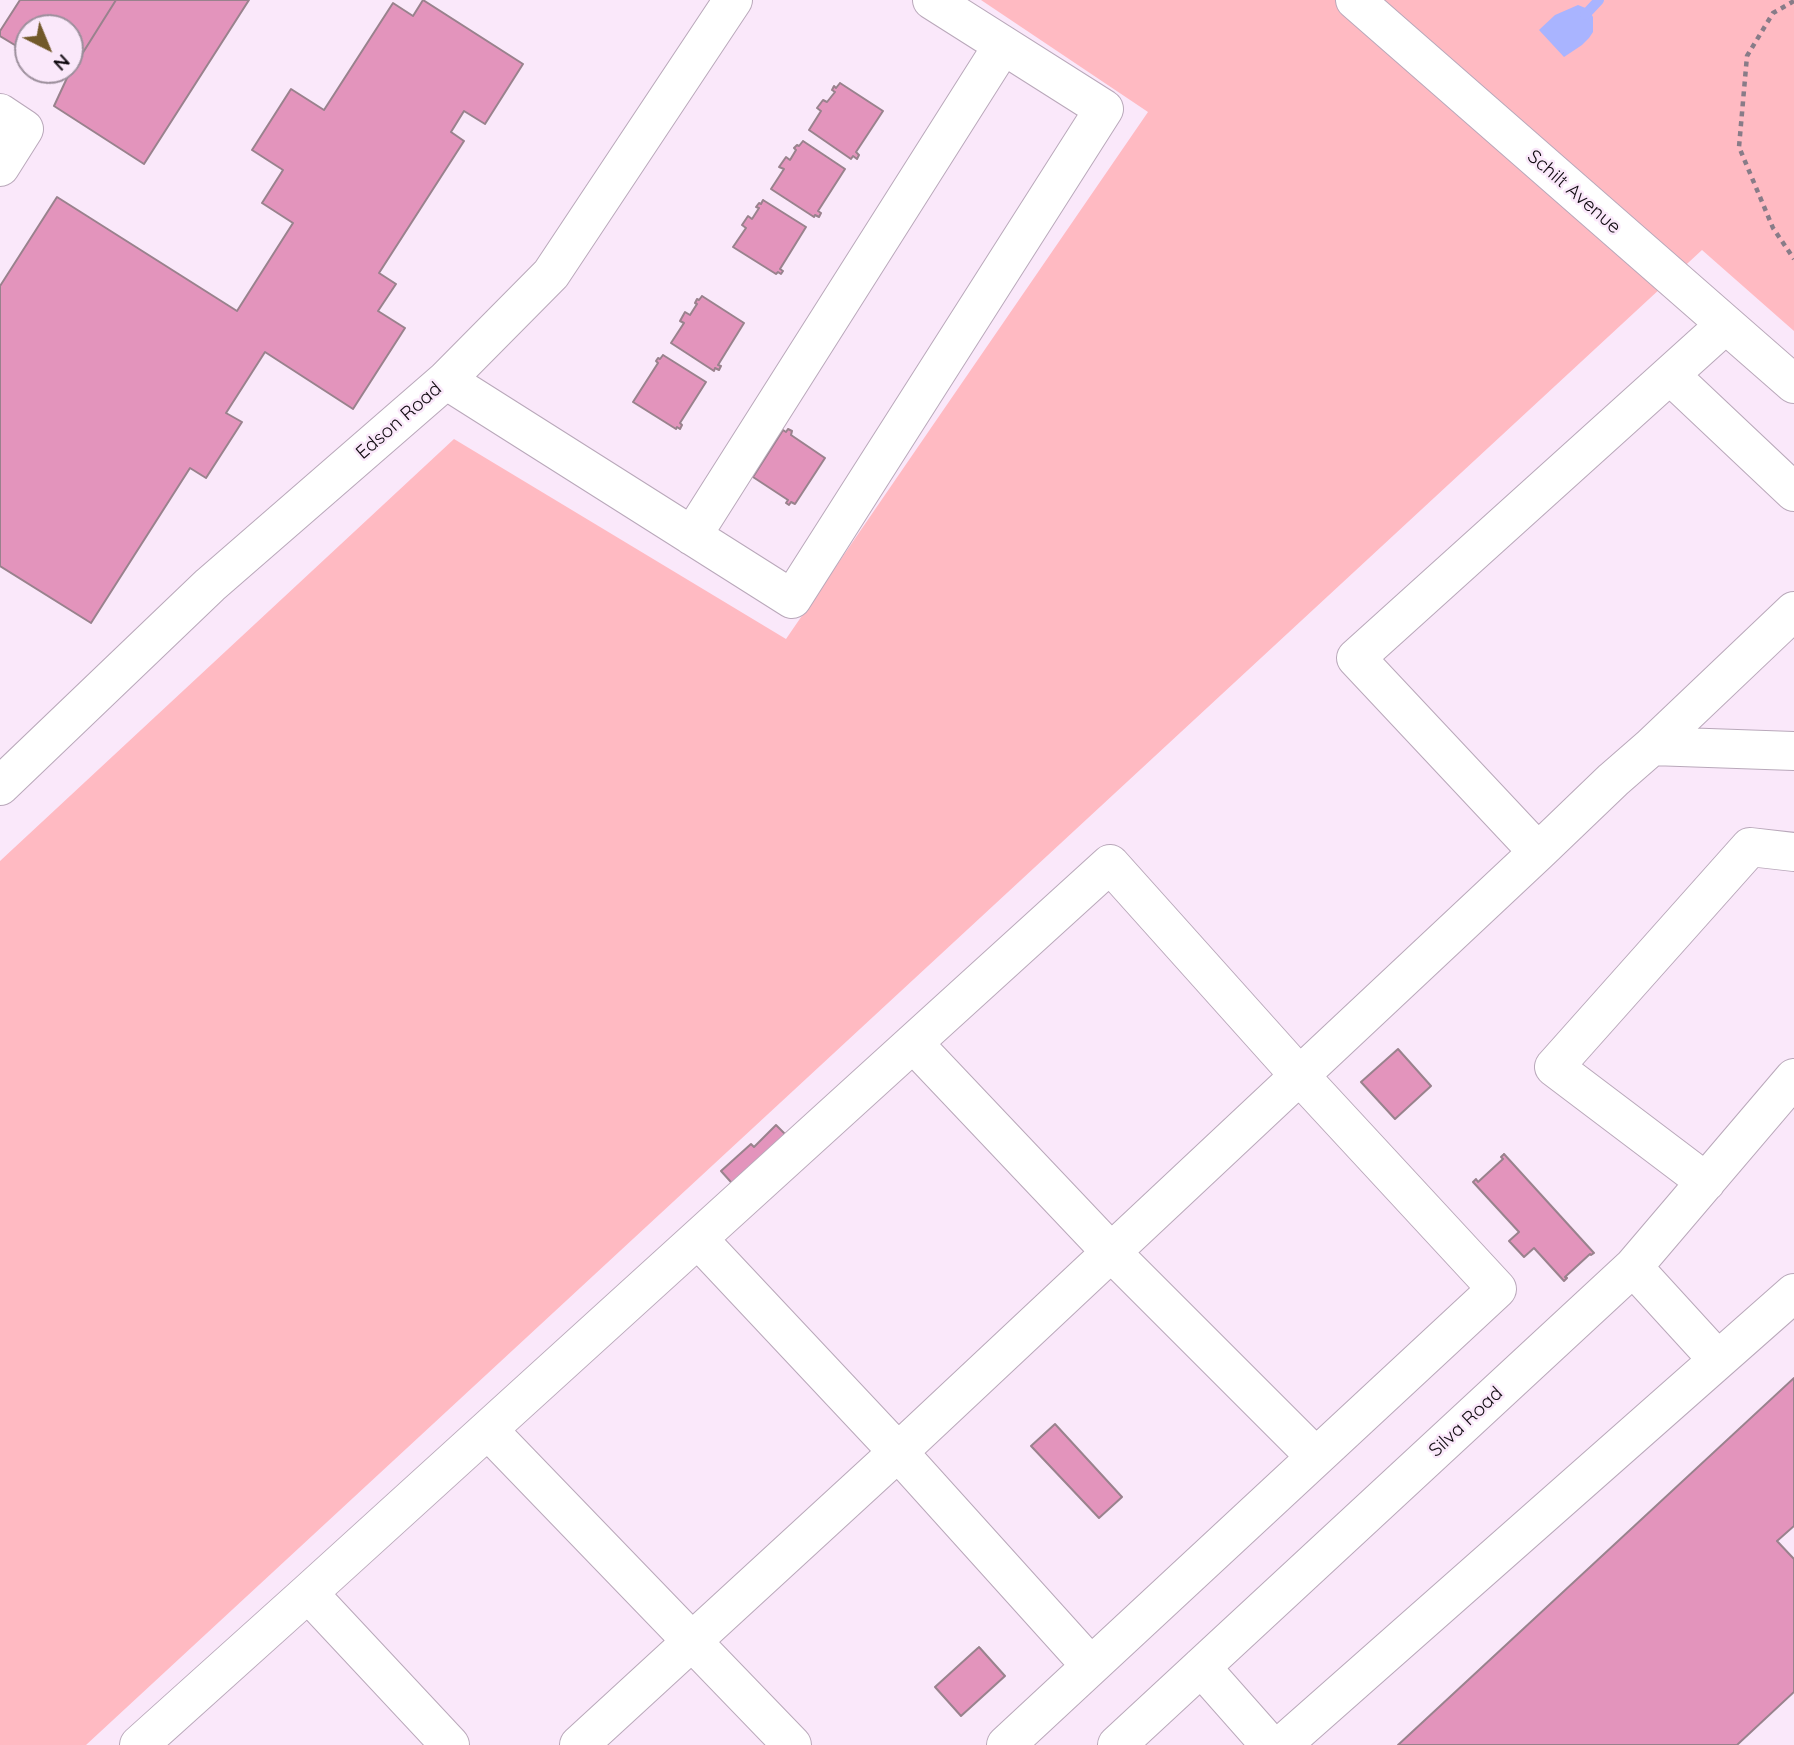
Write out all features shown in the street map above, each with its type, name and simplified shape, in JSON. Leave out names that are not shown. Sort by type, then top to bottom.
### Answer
[{"type":"street","name":"Edson Road","points":[[0,786],[211,585],[446,380],[551,274],[733,0]]},
{"type":"street","points":[[446,380],[792,599],[1104,109],[932,0]]},
{"type":"street","name":"Schilt Avenue","points":[[1355,0],[1794,384]]},
{"type":"street","points":[[692,536],[1003,45]]},
{"type":"street","points":[[0,113],[24,129],[0,167]]},
{"type":"street","points":[[1538,852],[1356,658],[1725,324]]},
{"type":"street","points":[[1670,375],[1794,492]]},
{"type":"street","points":[[579,1745],[898,1452],[1794,611]]},
{"type":"street","points":[[1652,746],[1794,751]]},
{"type":"street","points":[[1706,1182],[1555,1067],[1750,846],[1794,852]]},
{"type":"street","points":[[139,1745],[1110,864],[1299,1076],[1497,1289],[1006,1745]]},
{"type":"street","points":[[913,1043],[1111,1252],[1316,1457]]},
{"type":"street","name":"Silva Road","points":[[1117,1745],[1633,1267],[1794,1078]]},
{"type":"street","points":[[698,1239],[898,1452],[1091,1666]]},
{"type":"street","points":[[1633,1267],[1718,1360]]},
{"type":"street","points":[[1282,1745],[1794,1293]]},
{"type":"street","points":[[488,1430],[792,1745]]},
{"type":"street","points":[[308,1593],[450,1745]]},
{"type":"street","points":[[1201,1667],[1270,1745]]},
{"type":"path","points":[[1794,1],[1773,13],[1747,56],[1739,147],[1773,228],[1794,259]]},
{"type":"shaded area","points":[[981,0],[1794,0],[1794,331],[1702,250],[86,1745],[0,1745],[0,861],[454,439],[786,639],[1148,112]]},
{"type":"water","points":[[1578,5],[1588,9],[1593,17],[1593,32],[1582,45],[1564,57],[1539,30],[1555,15]]},
{"type":"building","points":[[20,0],[116,0],[84,51],[84,14],[14,14],[14,44],[0,36],[0,31]]},
{"type":"building","points":[[116,0],[249,0],[144,164],[54,106],[64,84],[84,84],[84,51]]},
{"type":"building","points":[[423,0],[523,64],[485,124],[464,111],[451,132],[464,141],[379,273],[396,284],[378,311],[405,328],[353,409],[265,352],[226,413],[242,422],[206,478],[190,468],[91,623],[0,566],[0,286],[57,197],[237,311],[293,223],[262,203],[283,170],[252,150],[291,89],[324,110],[393,3],[413,16]]},
{"type":"building","points":[[840,83],[883,111],[856,152],[859,155],[857,159],[853,156],[851,159],[809,130],[821,111],[817,108],[823,100],[827,102],[835,92],[832,90],[834,86],[836,88]]},
{"type":"building","points":[[803,141],[845,169],[818,211],[821,213],[819,217],[814,217],[771,189],[784,169],[779,167],[786,157],[790,160],[796,150],[794,148]]},
{"type":"building","points":[[763,200],[806,227],[780,269],[783,271],[781,274],[776,274],[733,247],[746,228],[742,225],[748,216],[752,219],[759,208],[756,207]]},
{"type":"building","points":[[702,296],[744,323],[718,365],[721,366],[719,370],[715,368],[714,371],[671,343],[684,323],[680,321],[685,312],[690,315],[697,299]]},
{"type":"building","points":[[663,355],[706,382],[680,423],[680,429],[633,402],[658,363],[656,361]]},
{"type":"building","points":[[788,429],[792,431],[791,435],[825,458],[795,504],[791,502],[789,505],[786,503],[788,500],[753,477],[783,430],[786,432]]},
{"type":"building","points":[[1398,1049],[1431,1086],[1395,1119],[1361,1082]]},
{"type":"building","points":[[776,1125],[785,1134],[739,1191],[721,1171],[751,1144],[754,1147]]},
{"type":"building","points":[[1504,1154],[1594,1253],[1565,1277],[1567,1278],[1564,1281],[1534,1248],[1524,1257],[1509,1241],[1519,1232],[1473,1182],[1476,1179],[1478,1182],[1503,1159],[1501,1157]]},
{"type":"building","points":[[1794,1378],[1794,1526],[1777,1541],[1794,1559],[1794,1692],[1737,1745],[1398,1745]]},
{"type":"building","points":[[1055,1424],[1122,1497],[1099,1518],[1031,1446]]},
{"type":"building","points":[[979,1647],[1005,1676],[961,1716],[935,1687]]},
{"type":"waterway","points":[[1585,15],[1599,0]]}]
